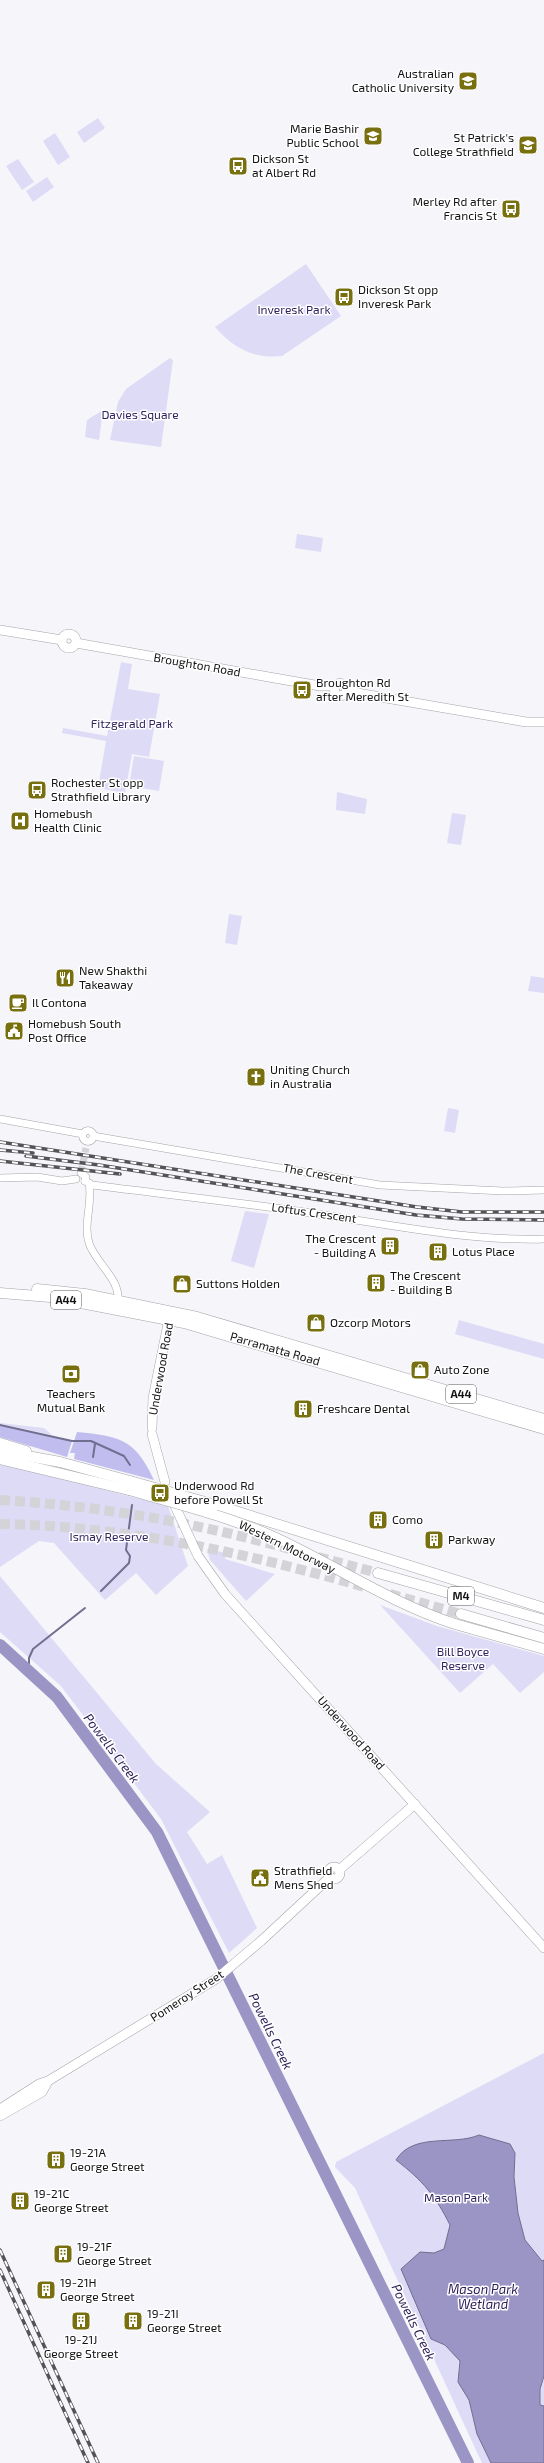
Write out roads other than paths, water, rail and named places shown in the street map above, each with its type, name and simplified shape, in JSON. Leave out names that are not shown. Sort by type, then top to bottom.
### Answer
[{"type":"highway","name":"Parramatta Road","points":[[0,1286],[62,1291],[118,1300],[544,1429]]},
{"type":"highway","name":"Parramatta Road","points":[[0,1293],[50,1296],[235,1327],[544,1419]]},
{"type":"highway","points":[[0,1443],[60,1462]]},
{"type":"highway","name":"Western Motorway","points":[[0,1451],[60,1462],[241,1523],[275,1538],[406,1606],[455,1624],[544,1649]]},
{"type":"highway","name":"Western Motorway","points":[[0,1459],[216,1504],[544,1608]]},
{"type":"highway","name":"M4","points":[[378,1573],[544,1620]]},
{"type":"highway","name":"M4","points":[[461,1614],[544,1638]]},
{"type":"main road","name":"Broughton Road","points":[[0,630],[62,640],[67,648],[73,647],[76,643],[320,686],[334,689],[338,696],[345,690],[526,722],[544,722]]},
{"type":"main road","name":"Underwood Road","points":[[165,1482],[152,1431],[154,1398],[170,1315]]},
{"type":"main road","name":"Underwood Road","points":[[175,1506],[198,1556],[225,1594],[544,1948]]},
{"type":"main road","name":"Pomeroy Street","points":[[0,2109],[38,2084],[48,2081],[220,1976],[330,1877],[337,1878],[340,1873],[339,1870],[414,1804]]},
{"type":"main road","name":"Pomeroy Street","points":[[0,2116],[42,2092],[48,2081]]},
{"type":"street","points":[[0,1119],[83,1134],[83,1139],[86,1145],[91,1141],[93,1136]]},
{"type":"street","name":"The Crescent","points":[[83,1134],[89,1131],[93,1136],[380,1185],[503,1191],[544,1190]]},
{"type":"street","points":[[76,1180],[77,1175],[81,1173],[86,1177],[89,1243],[119,1294],[118,1300]]},
{"type":"street","points":[[0,1178],[37,1177],[62,1181],[76,1180],[80,1183],[87,1182]]},
{"type":"street","name":"Loftus Crescent","points":[[87,1182],[474,1236],[544,1239]]},
{"type":"water","name":"Mason Park Wetland","points":[[479,2135],[510,2144],[515,2153],[514,2177],[518,2213],[525,2240],[542,2261],[544,2260],[544,2376],[540,2389],[540,2405],[544,2406],[544,2463],[491,2463],[477,2434],[469,2400],[458,2382],[460,2361],[445,2345],[431,2339],[401,2269],[420,2252],[434,2253],[444,2249],[450,2225],[428,2189],[396,2160],[403,2151],[413,2146],[434,2141],[458,2140]]},
{"type":"waterway","points":[[0,1425],[72,1441],[91,1441],[124,1456],[130,1465]]},
{"type":"waterway","points":[[93,1457],[95,1444]]},
{"type":"waterway","points":[[101,1591],[129,1563],[130,1556],[126,1550],[132,1505]]},
{"type":"waterway","points":[[29,1671],[29,1658],[33,1649],[85,1608]]},
{"type":"waterway","name":"Powells Creek","points":[[0,1645],[57,1697],[157,1832],[468,2463]]},
{"type":"tunnel","points":[[81,1173],[86,1148]]},
{"type":"tunnel","points":[[0,1500],[113,1511],[150,1517],[223,1532],[297,1551]]},
{"type":"tunnel","points":[[0,1524],[93,1530],[139,1536],[275,1563],[365,1587]]},
{"type":"tunnel","points":[[318,1557],[378,1573]]},
{"type":"tunnel","points":[[390,1594],[461,1614]]},
{"type":"railway","points":[[0,1142],[417,1207],[462,1212],[544,1212]]},
{"type":"railway","points":[[0,1150],[33,1153]]},
{"type":"railway","points":[[26,1156],[99,1165],[416,1215],[462,1219],[544,1220]]},
{"type":"railway","points":[[0,1161],[120,1174]]},
{"type":"railway","points":[[0,2250],[98,2463]]},
{"type":"railway","points":[[0,2270],[88,2463]]},
{"type":"place","name":"Australian Catholic University","points":[[468,81]]},
{"type":"place","name":"Marie Bashir Public School","points":[[373,136]]},
{"type":"place","name":"St Patrick's College Strathfield","points":[[528,145]]},
{"type":"place","name":"Dickson St at Albert Rd","points":[[238,166]]},
{"type":"place","name":"Merley Rd after Francis St","points":[[511,209]]},
{"type":"place","name":"Dickson St opp Inveresk Park","points":[[344,297]]},
{"type":"place","name":"Broughton Rd after Meredith St","points":[[302,690]]},
{"type":"place","name":"Rochester St opp Strathfield Library","points":[[37,790]]},
{"type":"place","name":"Homebush Health Clinic","points":[[20,821]]},
{"type":"place","name":"New Shakthi Takeaway","points":[[65,978]]},
{"type":"place","name":"Il Contona","points":[[18,1003]]},
{"type":"place","name":"Homebush South Post Office","points":[[14,1031]]},
{"type":"place","name":"Uniting Church in Australia","points":[[256,1077]]},
{"type":"place","name":"The Crescent - Building A","points":[[390,1246]]},
{"type":"place","name":"Lotus Place","points":[[438,1252]]},
{"type":"place","name":"The Crescent - Building B","points":[[376,1283]]},
{"type":"place","name":"Suttons Holden","points":[[182,1284]]},
{"type":"place","name":"Ozcorp Motors","points":[[316,1323]]},
{"type":"place","name":"Auto Zone","points":[[420,1370]]},
{"type":"place","name":"Teachers Mutual Bank","points":[[71,1374]]},
{"type":"place","name":"Freshcare Dental","points":[[303,1409]]},
{"type":"place","name":"Underwood Rd before Powell St","points":[[160,1493]]},
{"type":"place","name":"Como","points":[[378,1520]]},
{"type":"place","name":"Parkway","points":[[434,1540]]},
{"type":"place","name":"Strathfield Mens Shed","points":[[260,1878]]},
{"type":"place","name":"19-21A George Street","points":[[56,2160]]},
{"type":"place","name":"19-21C George Street","points":[[20,2201]]},
{"type":"place","name":"19-21F George Street","points":[[63,2254]]},
{"type":"place","name":"19-21H George Street","points":[[46,2290]]},
{"type":"place","name":"19-21J George Street","points":[[81,2321]]},
{"type":"place","name":"19-21I George Street","points":[[133,2321]]},
{"type":"park label","name":"Inveresk Park","points":[[294,310]]},
{"type":"park label","name":"Davies Square","points":[[140,415]]},
{"type":"park label","name":"Fitzgerald Park","points":[[132,724]]},
{"type":"park label","name":"Ismay Reserve","points":[[109,1537]]},
{"type":"park label","name":"Bill Boyce Reserve","points":[[463,1659]]},
{"type":"park label","name":"Mason Park","points":[[456,2198]]}]
